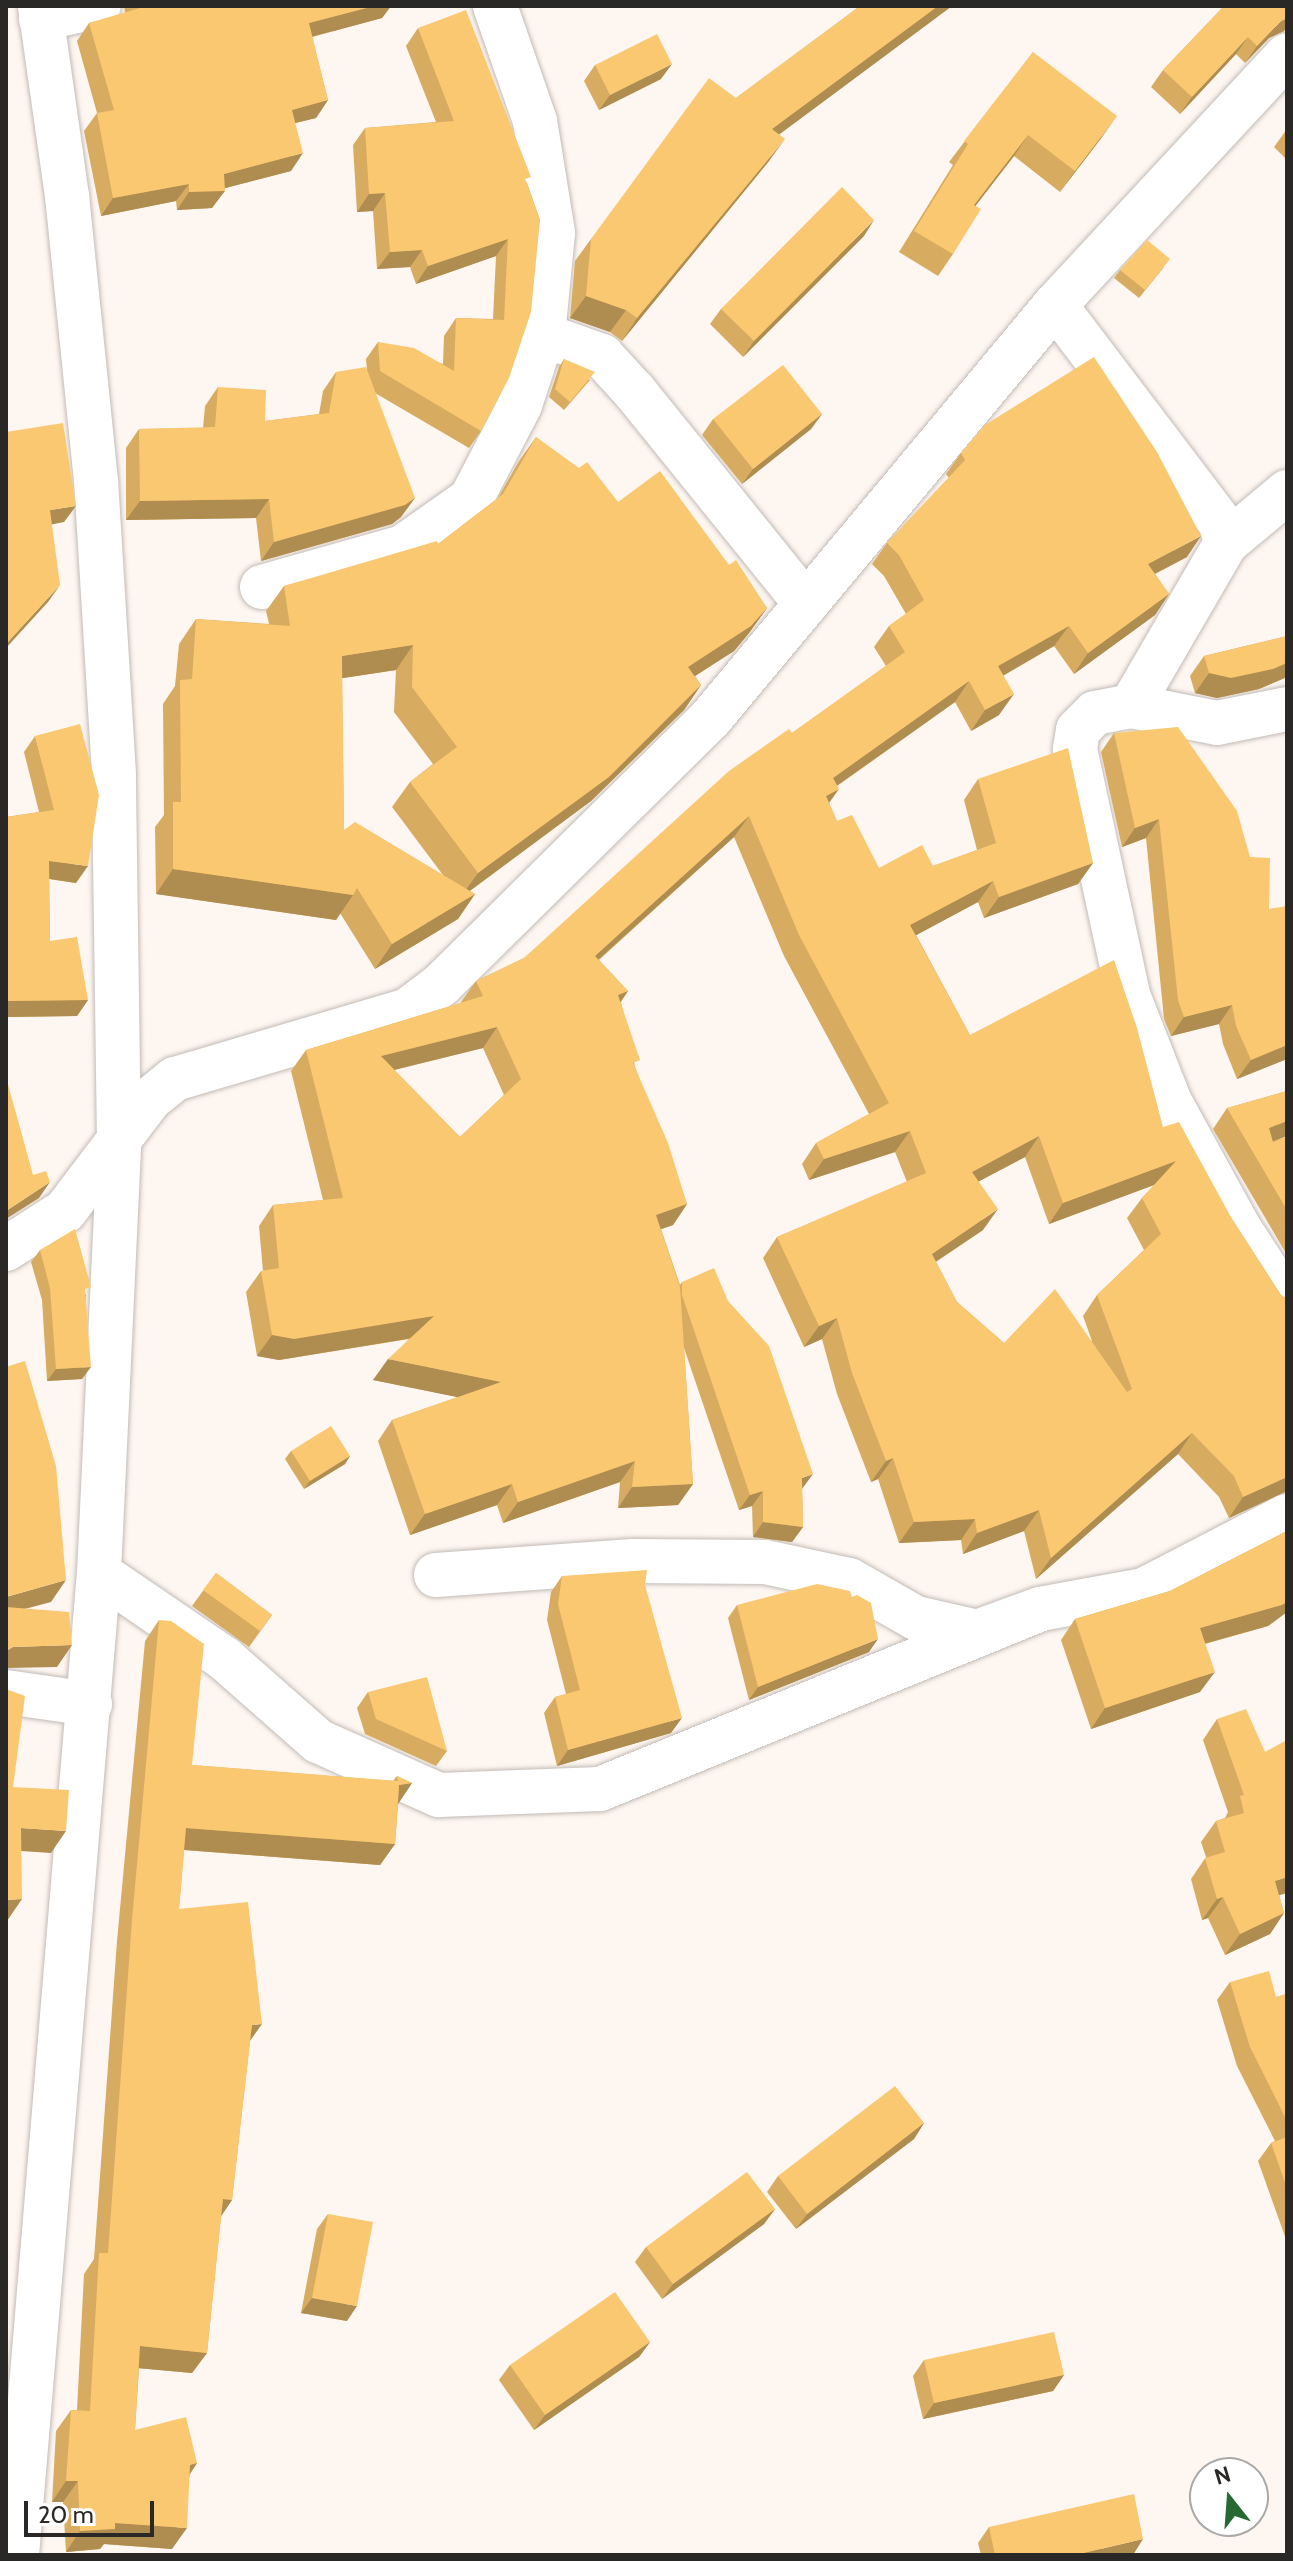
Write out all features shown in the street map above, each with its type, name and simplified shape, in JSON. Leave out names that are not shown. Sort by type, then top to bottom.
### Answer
[{"type":"street","points":[[17,2555],[90,1704],[113,1324],[119,1143],[114,774],[96,481],[67,196],[40,13],[99,6]]},
{"type":"street","points":[[262,587],[403,547],[471,499],[520,405],[543,335],[553,233],[535,121],[495,6]]},
{"type":"street","points":[[6,1249],[65,1211],[150,1099],[175,1079],[408,1010],[425,999],[710,719],[1055,305],[1287,55]]},
{"type":"street","points":[[1055,305],[1221,524],[1226,543]]},
{"type":"street","points":[[543,335],[602,356],[635,392],[806,604]]},
{"type":"street","points":[[1131,706],[1226,543],[1287,492]]},
{"type":"street","points":[[1287,709],[1217,723],[1131,706],[1095,713],[1078,730],[1075,749],[1128,995],[1170,1102],[1239,1228],[1287,1302]]},
{"type":"street","points":[[436,1575],[633,1561],[765,1562],[849,1580],[916,1618],[977,1632],[1040,1609],[1144,1590],[1287,1516]]},
{"type":"street","points":[[99,1573],[225,1659],[318,1741],[439,1795],[600,1789],[1040,1609]]},
{"type":"street","points":[[6,1692],[90,1704]]},
{"type":"building","points":[[140,6],[374,6],[309,23],[328,100],[292,110],[303,153],[224,174],[225,191],[189,192],[189,184],[113,198],[97,113],[114,110],[89,23]]},
{"type":"building","points":[[860,6],[938,6],[772,129],[785,139],[637,318],[626,310],[586,296],[591,239],[709,78],[736,98]]},
{"type":"building","points":[[1224,6],[1287,6],[1287,18],[1257,46],[1248,37],[1192,97],[1163,70]]},
{"type":"building","points":[[466,10],[531,177],[525,179],[540,220],[531,312],[509,378],[481,431],[380,371],[378,342],[414,348],[454,371],[456,318],[504,320],[508,239],[428,266],[422,250],[390,252],[385,193],[369,194],[365,128],[454,121],[418,28]]},
{"type":"building","points":[[657,34],[672,64],[610,95],[595,65]]},
{"type":"building","points":[[1033,52],[1117,116],[1075,171],[1028,135],[974,205],[981,209],[953,254],[914,231],[968,144],[964,141]]},
{"type":"building","points":[[842,187],[874,220],[754,341],[721,309]]},
{"type":"building","points":[[1147,240],[1170,259],[1145,290],[1120,270]]},
{"type":"building","points":[[1094,357],[1157,452],[1201,536],[1148,564],[1169,594],[1088,653],[1069,626],[998,666],[1014,694],[985,710],[969,681],[833,778],[839,789],[826,796],[837,821],[852,815],[879,868],[922,845],[933,866],[996,843],[978,779],[1068,748],[1093,863],[999,897],[993,881],[910,925],[970,1035],[1114,960],[1137,1028],[1163,1127],[1179,1122],[1232,1219],[1281,1295],[1287,1299],[1287,1477],[1243,1497],[1234,1476],[1192,1433],[1051,1558],[1039,1510],[977,1533],[975,1519],[914,1522],[893,1458],[886,1461],[852,1373],[837,1318],[819,1326],[777,1237],[926,1173],[910,1131],[824,1159],[816,1143],[889,1103],[799,935],[749,816],[595,956],[628,991],[618,995],[640,1060],[633,1063],[668,1143],[687,1204],[656,1215],[680,1287],[693,1484],[632,1487],[635,1461],[518,1502],[512,1484],[425,1514],[392,1420],[501,1382],[388,1359],[434,1316],[294,1339],[272,1335],[261,1271],[279,1268],[273,1205],[343,1198],[306,1050],[483,996],[476,981],[524,958],[729,771],[789,729],[792,733],[905,652],[889,626],[924,600],[899,555],[887,543],[965,460],[961,453],[985,425]],"holes":[[[497,1027],[521,1079],[460,1137],[381,1056]],[[1039,1136],[1063,1203],[1176,1161],[1142,1198],[1161,1234],[1097,1295],[1132,1389],[1127,1392],[1055,1289],[1004,1343],[957,1302],[932,1254],[998,1209],[972,1172]]]},
{"type":"building","points":[[564,359],[595,372],[570,402],[555,389]]},
{"type":"building","points":[[783,365],[822,414],[753,469],[713,419]]},
{"type":"building","points":[[366,367],[415,498],[405,505],[274,542],[269,499],[140,501],[139,429],[215,427],[218,387],[266,390],[265,421],[329,413],[336,372]]},
{"type":"building","points":[[63,423],[76,506],[50,510],[60,585],[6,644],[6,432]]},
{"type":"building","points":[[536,437],[579,468],[587,462],[618,502],[660,471],[729,565],[736,560],[767,608],[751,626],[688,667],[701,685],[609,777],[478,873],[410,782],[457,747],[412,687],[413,645],[342,656],[344,830],[355,822],[475,894],[392,944],[357,888],[353,895],[173,869],[173,802],[181,802],[180,680],[192,679],[196,619],[290,626],[284,586],[437,541],[438,544],[503,494]]},
{"type":"building","points":[[1287,636],[1287,663],[1231,678],[1209,673],[1204,656]]},
{"type":"building","points":[[80,724],[99,795],[88,866],[49,861],[50,941],[77,937],[88,1000],[6,1001],[6,817],[54,810],[35,736]]},
{"type":"building","points":[[1178,727],[1237,811],[1250,857],[1270,858],[1269,909],[1287,906],[1287,1045],[1251,1060],[1236,1026],[1232,1005],[1184,1017],[1178,1000],[1159,819],[1135,828],[1114,733]]},
{"type":"building","points":[[6,1077],[33,1175],[46,1171],[50,1182],[6,1211]]},
{"type":"building","points":[[1287,1091],[1287,1121],[1269,1128],[1273,1142],[1287,1137],[1287,1210],[1227,1108]]},
{"type":"building","points":[[75,1229],[91,1287],[85,1289],[91,1367],[56,1369],[50,1288],[40,1250]]},
{"type":"building","points":[[714,1268],[728,1301],[769,1346],[813,1474],[802,1478],[803,1527],[763,1522],[763,1491],[750,1495],[682,1295],[682,1282]]},
{"type":"building","points":[[25,1361],[56,1466],[66,1580],[6,1597],[6,1367]]},
{"type":"building","points":[[331,1426],[350,1456],[310,1481],[291,1451]]},
{"type":"building","points":[[1287,1531],[1287,1602],[1200,1628],[1215,1672],[1105,1708],[1075,1619],[1170,1591]]},
{"type":"building","points":[[647,1570],[645,1585],[682,1718],[568,1750],[555,1697],[580,1690],[558,1604],[562,1576]]},
{"type":"building","points":[[216,1573],[272,1615],[260,1631],[203,1590]]},
{"type":"building","points":[[817,1584],[850,1591],[852,1597],[857,1595],[871,1603],[878,1639],[758,1687],[737,1605]]},
{"type":"building","points":[[6,1607],[69,1612],[72,1645],[13,1647],[6,1651]]},
{"type":"building","points":[[159,1620],[171,1621],[204,1644],[192,1765],[398,1781],[397,1776],[412,1783],[399,1785],[395,1844],[186,1828],[179,1909],[248,1902],[262,2024],[252,2025],[232,2200],[223,2199],[207,2353],[140,2346],[135,2430],[186,2417],[197,2463],[190,2465],[187,2528],[115,2523],[115,2529],[80,2531],[78,2481],[66,2481],[71,2410],[90,2411],[99,2253],[108,2253],[132,1920]]},
{"type":"building","points":[[427,1677],[447,1751],[376,1719],[368,1692]]},
{"type":"building","points":[[6,1689],[25,1696],[13,1787],[69,1790],[66,1831],[21,1828],[22,1899],[6,1900]]},
{"type":"building","points":[[1246,1709],[1265,1752],[1287,1740],[1287,1877],[1275,1881],[1284,1913],[1240,1934],[1223,1897],[1217,1899],[1205,1858],[1225,1852],[1216,1821],[1244,1813],[1240,1796],[1244,1795],[1217,1719]]},
{"type":"building","points":[[1269,1971],[1276,1997],[1287,1994],[1287,2121],[1250,2047],[1230,1982]]},
{"type":"building","points":[[895,2086],[924,2123],[807,2214],[778,2176]]},
{"type":"building","points":[[1287,2137],[1287,2188],[1271,2143]]},
{"type":"building","points":[[747,2172],[775,2209],[673,2284],[646,2247]]},
{"type":"building","points":[[328,2214],[373,2222],[357,2306],[312,2298]]},
{"type":"building","points":[[615,2292],[650,2342],[545,2415],[510,2365]]},
{"type":"building","points":[[1054,2332],[1064,2375],[934,2403],[924,2360]]},
{"type":"building","points":[[1134,2494],[1143,2539],[1075,2555],[995,2555],[989,2527]]}]
